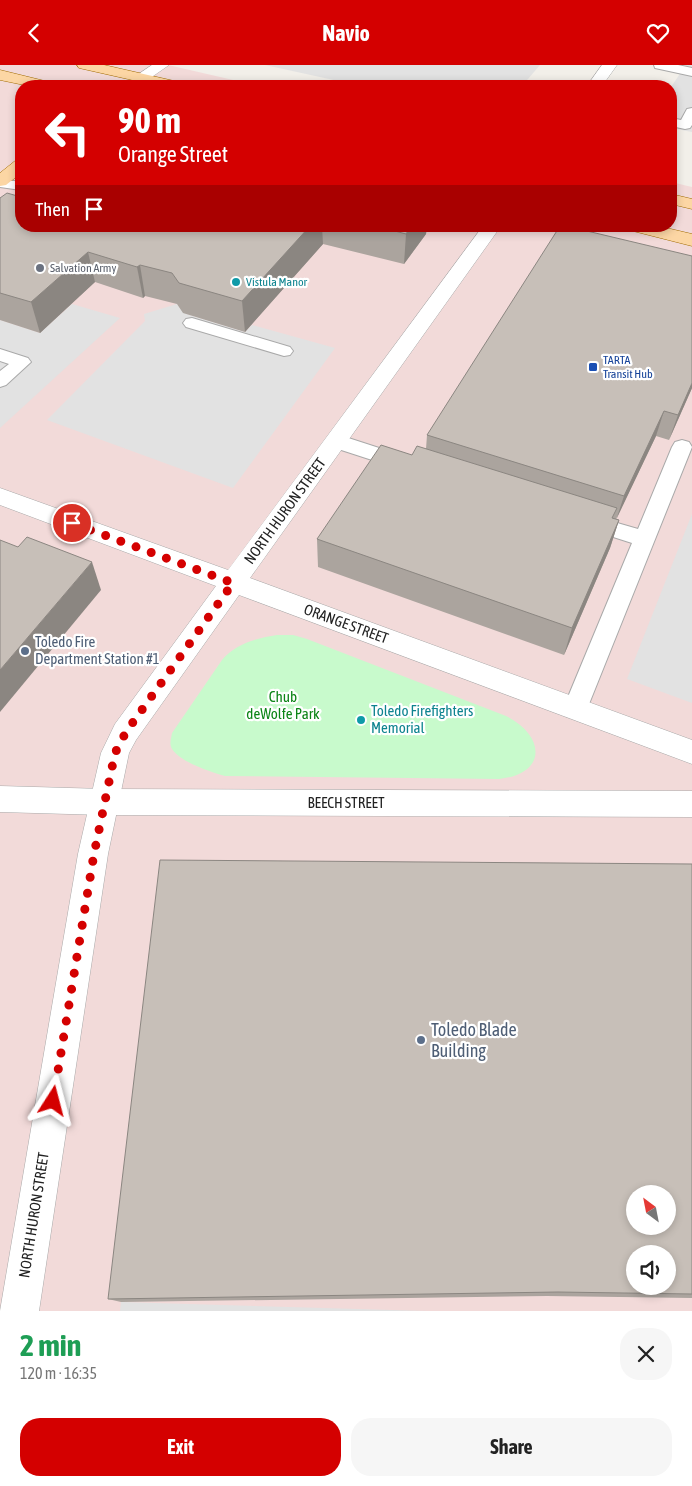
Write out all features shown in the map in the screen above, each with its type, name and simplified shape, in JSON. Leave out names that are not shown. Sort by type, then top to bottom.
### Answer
[{"type":"main road","points":[[84,65],[130,80]]},
{"type":"main road","points":[[0,75],[22,80]]},
{"type":"main road","points":[[0,182],[15,170]]},
{"type":"main road","points":[[677,200],[692,204]]},
{"type":"main road","points":[[659,232],[692,240]]},
{"type":"street","points":[[139,80],[162,65]]},
{"type":"street","points":[[599,80],[610,65]]},
{"type":"street","name":"NORTH HURON STREET","points":[[19,1311],[94,854],[115,753],[126,732],[488,232]]},
{"type":"street","name":"ORANGE STREET","points":[[0,496],[692,751]]},
{"type":"street","name":"BEECH STREET","points":[[0,799],[104,802],[692,805]]},
{"type":"lane","points":[[660,65],[692,73]]},
{"type":"lane","points":[[677,123],[685,125],[692,112]]},
{"type":"lane","points":[[0,182],[15,185]]},
{"type":"lane","points":[[192,323],[284,351]]},
{"type":"lane","points":[[0,355],[22,362],[0,381]]},
{"type":"lane","points":[[336,441],[428,471]]},
{"type":"lane","points":[[575,709],[682,447]]},
{"type":"lane","points":[[569,515],[644,539]]},
{"type":"shaded area","points":[[0,65],[168,65],[233,80],[15,80],[15,232],[677,232],[677,183],[692,187],[692,1311],[0,1311]]},
{"type":"shaded area","points":[[265,65],[540,65],[527,80],[334,80]]},
{"type":"shaded area","points":[[686,65],[692,65],[692,132],[677,129],[676,80]]},
{"type":"shaded area","points":[[72,304],[120,318],[0,428],[0,320],[40,333]]},
{"type":"shaded area","points":[[177,304],[184,313],[245,332],[252,325],[335,348],[233,488],[47,420],[145,321],[144,314]]},
{"type":"shaded area","points":[[692,514],[692,703],[627,679]]},
{"type":"shaded area","points":[[121,1302],[427,1311],[120,1311]]},
{"type":"green space","name":"Chub deWolfe Park","points":[[277,635],[293,635],[307,639],[506,716],[519,724],[534,743],[536,753],[533,762],[526,770],[515,776],[499,779],[225,776],[196,766],[176,754],[172,749],[170,741],[172,733],[227,654],[247,643]]},
{"type":"building","points":[[7,193],[15,195],[15,232],[305,232],[242,301],[179,283],[172,273],[140,265],[137,267],[88,252],[31,302],[0,293],[0,198]]},
{"type":"building","points":[[556,232],[591,232],[692,256],[692,383],[678,415],[664,411],[624,496],[427,435]]},
{"type":"building","points":[[381,445],[412,455],[417,446],[617,508],[612,518],[619,520],[572,628],[317,539]]},
{"type":"building","points":[[27,537],[92,562],[0,670],[0,540],[18,547]]},
{"type":"building","name":"Toledo Blade Building","points":[[160,860],[692,864],[692,1294],[676,1294],[676,1245],[626,1245],[626,1293],[558,1292],[108,1299]]},
{"type":"place","name":"Salvation Army","points":[[40,268]]},
{"type":"place","name":"Vistula Manor","points":[[236,282]]},
{"type":"place","name":"TARTA Transit Hub","points":[[593,367]]},
{"type":"place","name":"Toledo Fire Department Station #1","points":[[25,651]]},
{"type":"place","name":"Toledo Firefighters Memorial","points":[[361,720]]},
{"type":"place","name":"Toledo Blade Building","points":[[421,1040]]},
{"type":"route","points":[[53,1101],[94,854],[115,753],[126,732],[233,583],[72,523]]}]
